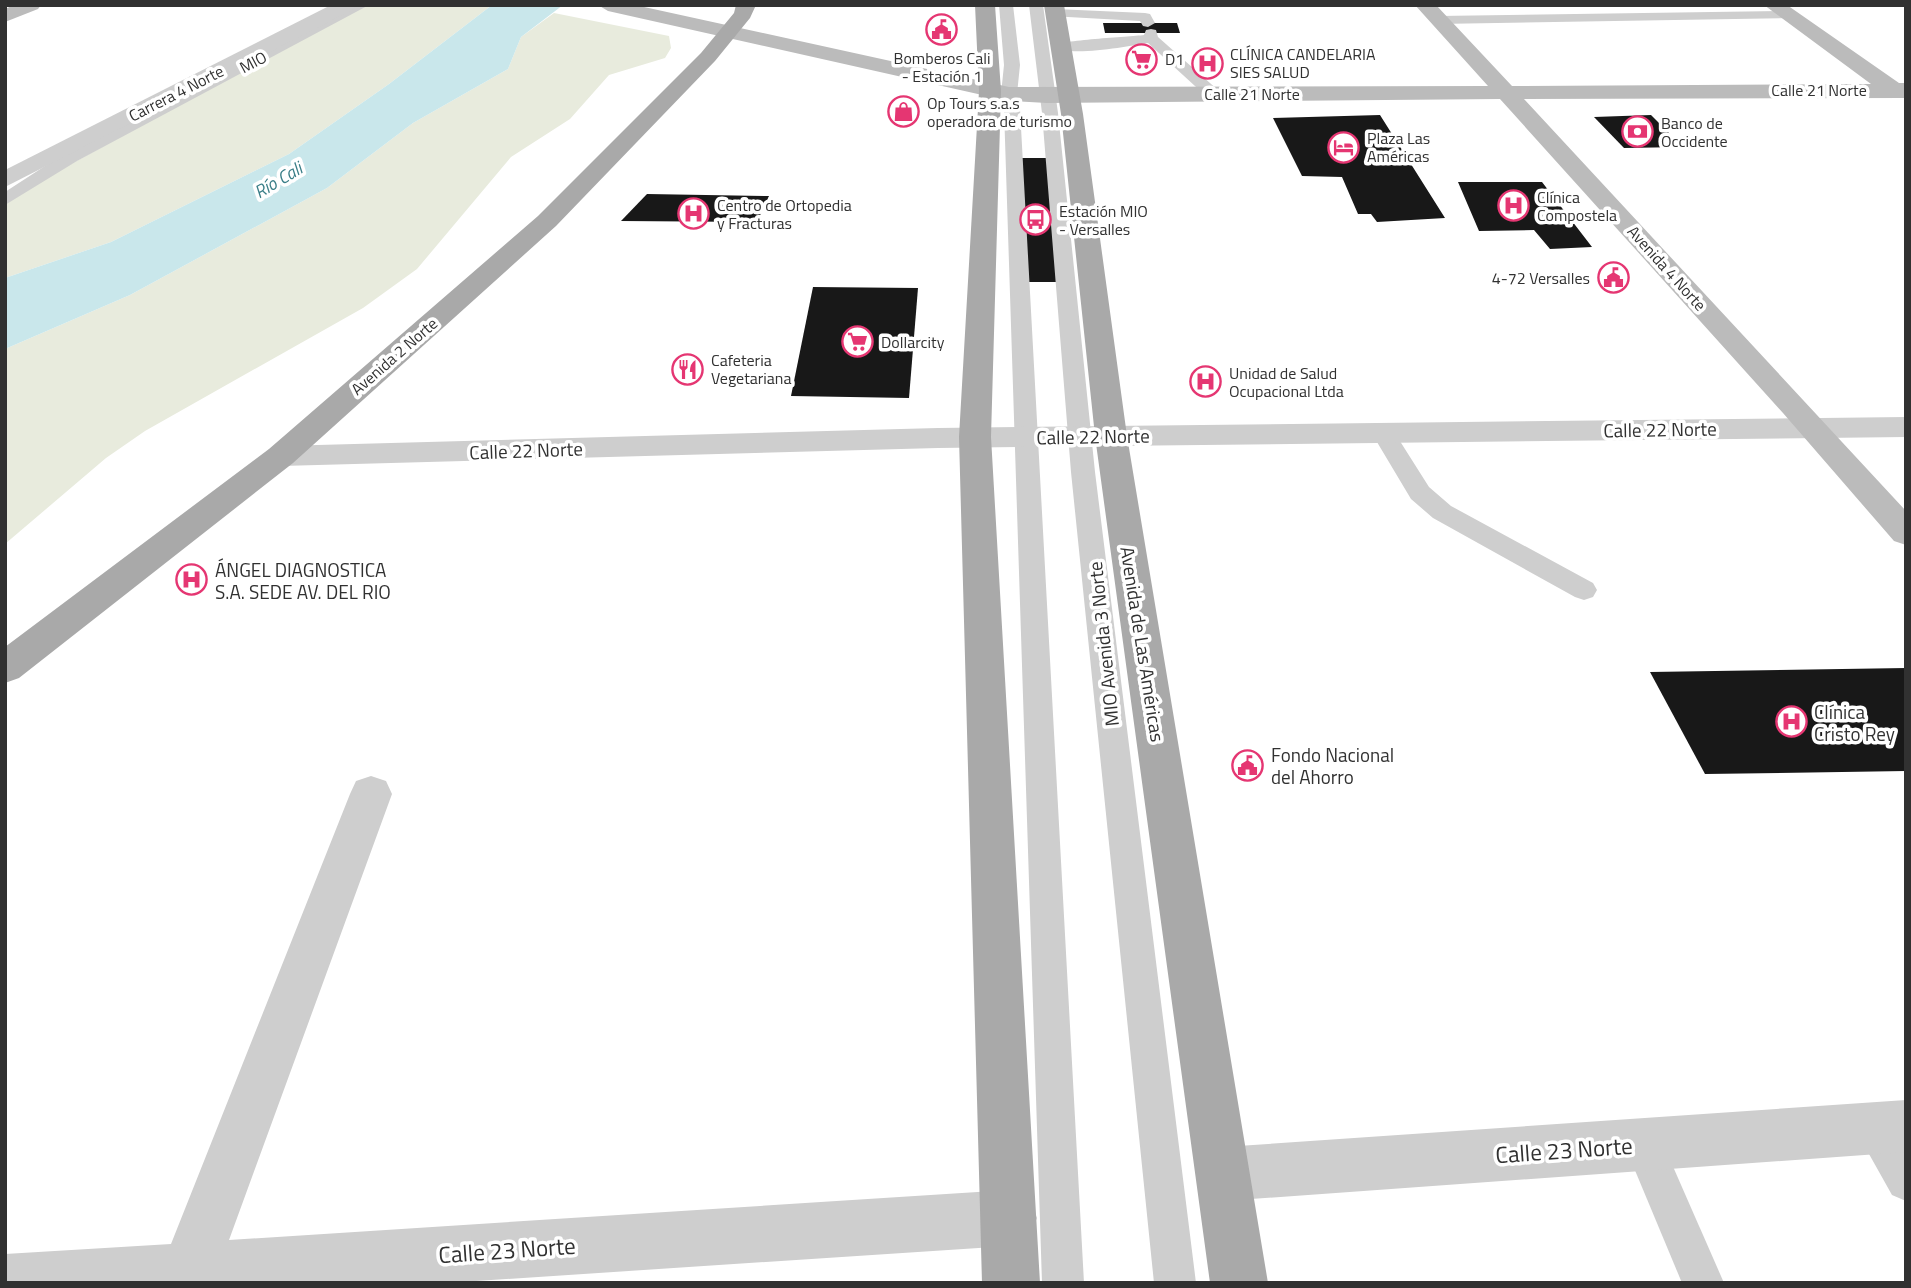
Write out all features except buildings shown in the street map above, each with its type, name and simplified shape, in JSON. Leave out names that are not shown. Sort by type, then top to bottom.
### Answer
[{"type":"main road","points":[[5,16],[32,5]]},
{"type":"main road","name":"Avenida 2 Norte","points":[[5,668],[281,456],[547,221],[731,31],[746,5]]},
{"type":"main road","points":[[985,5],[1000,92],[975,437],[1011,1283]]},
{"type":"main road","name":"Calle 21 Norte","points":[[611,6],[1000,92],[1058,96],[1506,92],[1901,93]]},
{"type":"main road","points":[[1049,8],[1061,46],[1058,96]]},
{"type":"main road","points":[[1780,10],[1901,93]]},
{"type":"main road","name":"Avenida 4 Norte","points":[[1432,12],[1906,533]]},
{"type":"main road","name":"Avenida de Las Américas","points":[[1095,436],[1223,1174],[1239,1283]]},
{"type":"street","name":"Carrera 4 Norte","points":[[5,180],[59,158],[347,5]]},
{"type":"street","points":[[16,150],[59,158]]},
{"type":"street","name":"Calle 22 Norte","points":[[281,456],[975,437],[1906,427]]},
{"type":"street","points":[[189,1271],[371,794]]},
{"type":"street","name":"Calle 23 Norte","points":[[1223,1174],[1890,1127]]},
{"type":"street","name":"Calle 23 Norte","points":[[5,1283],[1010,1218]]},
{"type":"lane","name":"MIO","points":[[5,191],[59,158],[362,5]]},
{"type":"lane","points":[[1006,5],[1012,65],[1000,92],[1012,110],[1063,1283]]},
{"type":"lane","points":[[1049,8],[1145,17],[1150,32],[1213,94]]},
{"type":"lane","name":"MIO Avenida 3 Norte","points":[[1049,8],[1095,436],[1175,1283]]},
{"type":"lane","points":[[1432,12],[1780,10]]},
{"type":"lane","points":[[1091,13],[1099,45]]},
{"type":"lane","points":[[1061,46],[1099,45],[1150,32]]},
{"type":"lane","name":"MIO","points":[[5,200],[59,158]]},
{"type":"lane","points":[[1382,432],[1420,493],[1442,512],[1584,590]]},
{"type":"lane","points":[[1890,1127],[1906,1181]]},
{"type":"lane","points":[[1643,1144],[1703,1283]]},
{"type":"shaded area","points":[[362,5],[492,5],[389,84],[289,154],[111,242],[5,278],[5,200]]},
{"type":"shaded area","points":[[554,13],[669,36],[671,48],[665,58],[609,75],[570,119],[511,157],[417,269],[363,308],[145,431],[106,458],[5,544],[5,349],[130,295],[327,188],[413,123],[508,69],[521,37]]},
{"type":"water","name":"Río Cali","points":[[492,5],[563,5],[521,37],[508,69],[413,123],[327,188],[130,295],[5,349],[5,278],[111,242],[289,154],[389,84]]},
{"type":"place","name":"Bomberos Cali - Estación 1","points":[[942,29]]},
{"type":"place","name":"D1","points":[[1142,59]]},
{"type":"place","name":"CLÍNICA CANDELARIA SIES SALUD","points":[[1207,63]]},
{"type":"place","name":"Op Tours s.a.s operadora de turismo","points":[[904,112]]},
{"type":"place","name":"Banco de Occidente","points":[[1638,132]]},
{"type":"place","name":"Plaza Las Américas","points":[[1344,147]]},
{"type":"place","name":"Clínica Compostela","points":[[1514,206]]},
{"type":"place","name":"Centro de Ortopedia y Fracturas","points":[[694,214]]},
{"type":"place","name":"Estación MIO - Versalles","points":[[1036,220]]},
{"type":"place","name":"4-72 Versalles","points":[[1613,278]]},
{"type":"place","name":"Dollarcity","points":[[858,342]]},
{"type":"place","name":"Cafeteria Vegetariana","points":[[688,369]]},
{"type":"place","name":"Unidad de Salud Ocupacional Ltda","points":[[1206,382]]},
{"type":"place","name":"ÁNGEL DIAGNOSTICA S.A. SEDE AV. DEL RIO","points":[[192,580]]},
{"type":"place","name":"Clínica Cristo Rey","points":[[1791,722]]},
{"type":"place","name":"Fondo Nacional del Ahorro","points":[[1248,765]]}]
